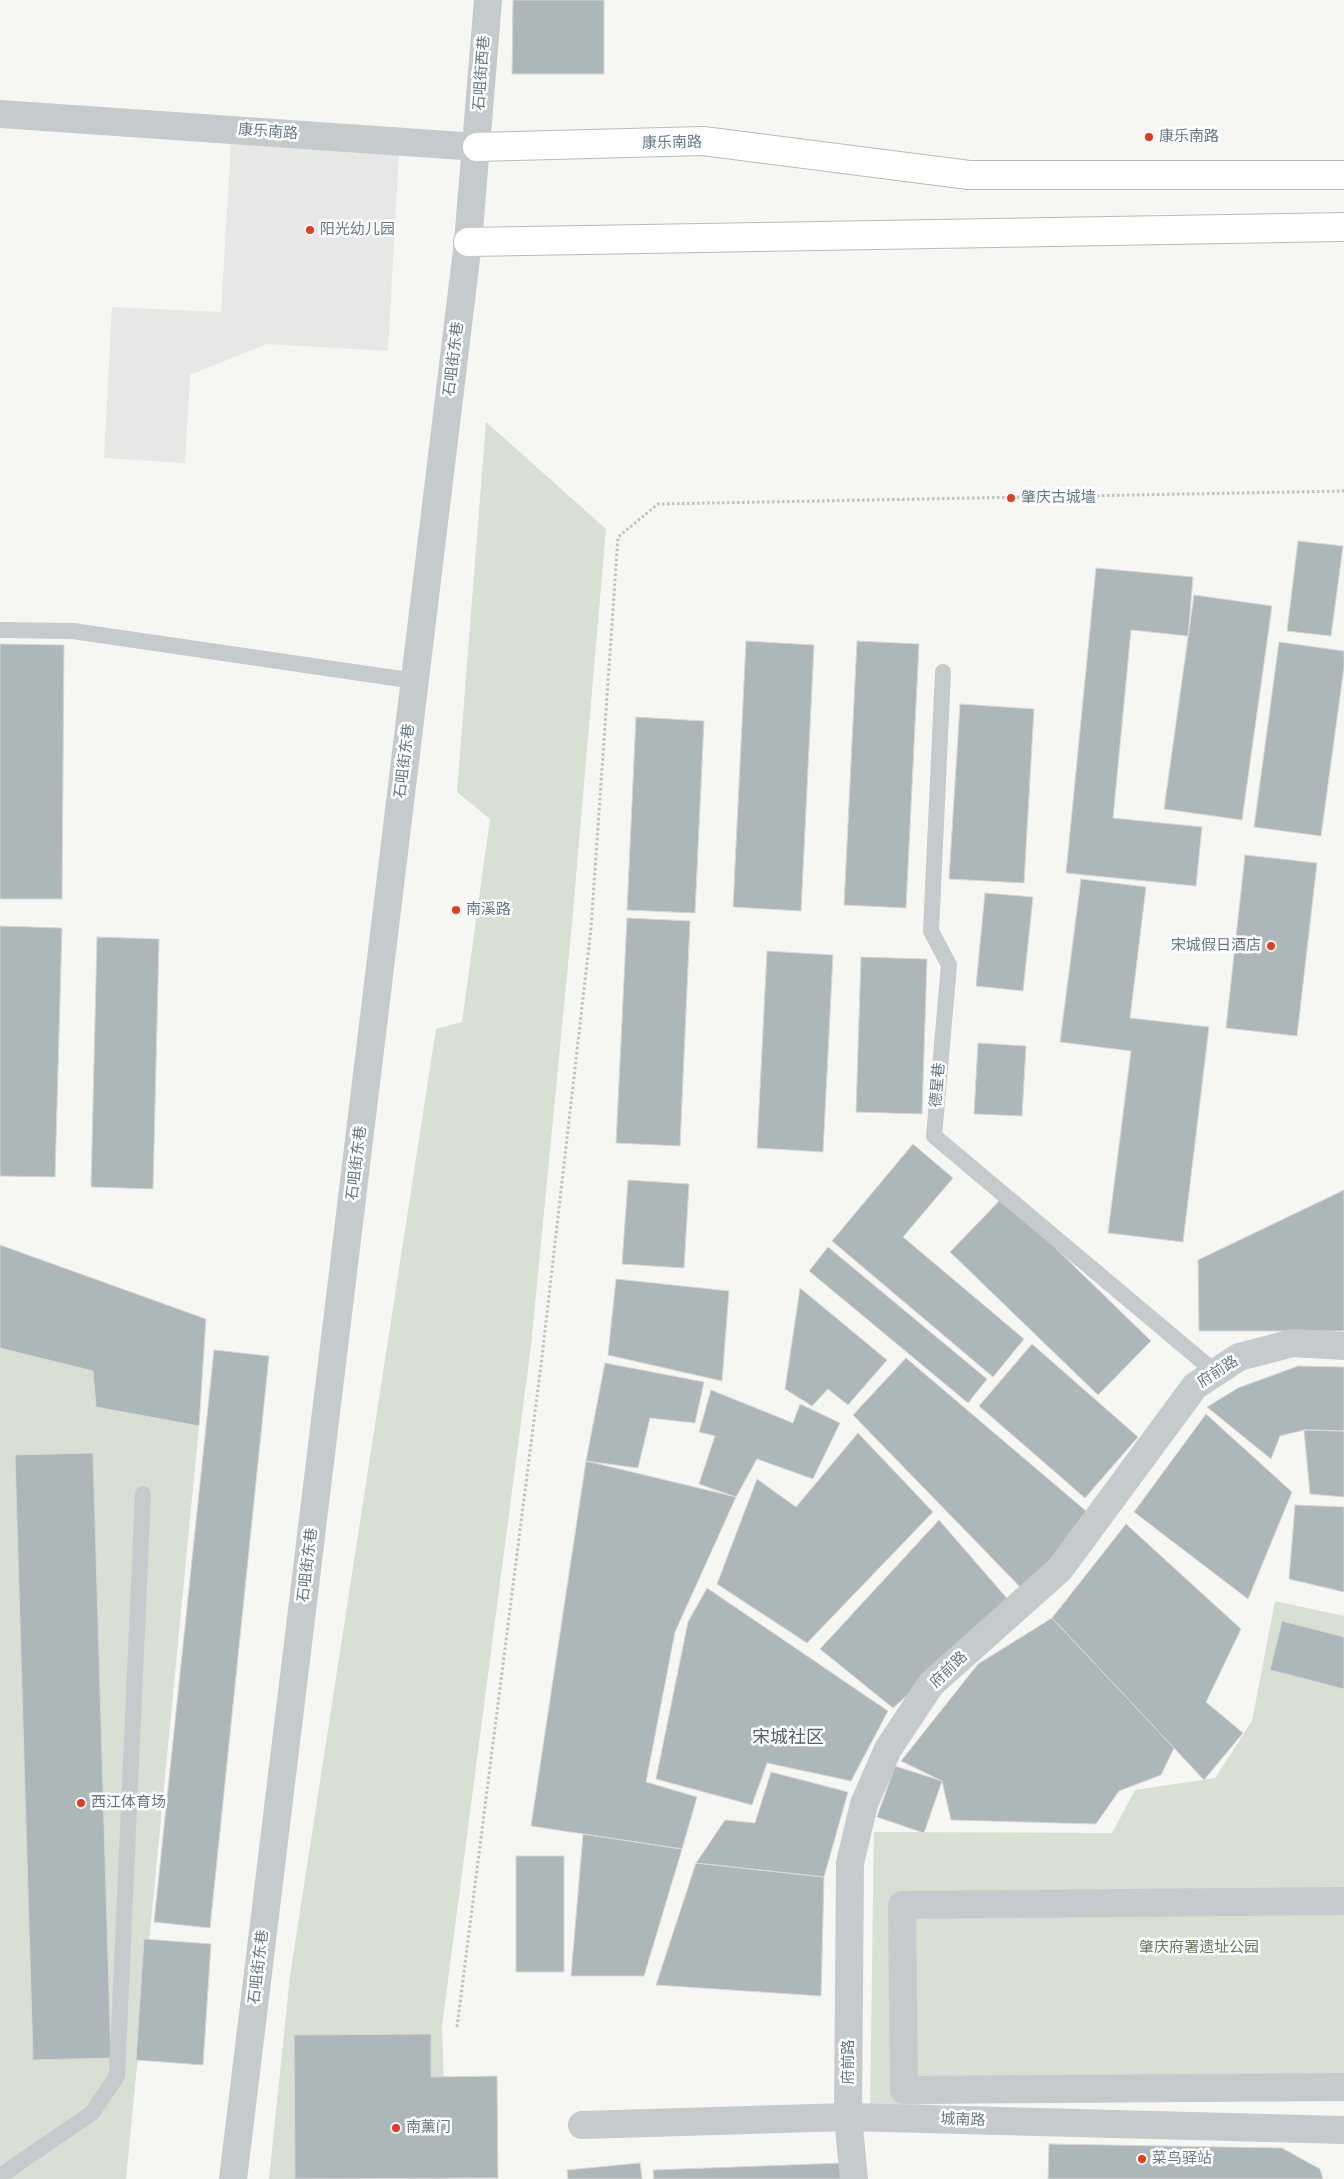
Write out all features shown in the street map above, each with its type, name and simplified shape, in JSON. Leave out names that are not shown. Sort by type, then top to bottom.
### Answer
[{"type":"street","name":"石咀街西巷","points":[[477,147],[488,0]]},
{"type":"street","name":"康乐南路","points":[[0,114],[477,147],[703,141],[969,175],[1344,176]]},
{"type":"street","name":"石咀街东巷","points":[[233,2179],[468,242],[477,147]]},
{"type":"street","points":[[468,242],[1344,227]]},
{"type":"street","name":"府前路","points":[[854,2179],[848,2117],[850,1863],[864,1804],[888,1749],[931,1684],[1060,1569],[1194,1386],[1239,1357],[1294,1343],[1344,1346]]},
{"type":"street","points":[[1344,1901],[902,1905],[904,2090],[1344,2087]]},
{"type":"street","name":"城南路","points":[[582,2125],[848,2117],[1344,2130]]},
{"type":"lane","points":[[0,630],[73,631],[415,681]]},
{"type":"lane","name":"德星巷","points":[[943,672],[931,931],[949,965],[934,1136],[1215,1372]]},
{"type":"lane","points":[[0,2176],[92,2113],[117,2076],[143,1494]]},
{"type":"path","points":[[457,2027],[542,1357],[591,928],[618,537],[658,504],[1344,490]]},
{"type":"shaded area","name":"阳光幼儿园","points":[[231,143],[399,153],[388,351],[267,344],[190,375],[185,463],[104,458],[112,307],[221,312]]},
{"type":"green space","points":[[486,422],[606,529],[572,923],[531,1346],[442,2026],[447,2179],[269,2179],[290,1976],[436,1029],[462,1022],[490,819],[457,792]]},
{"type":"green space","name":"西江体育场","points":[[0,1348],[93,1371],[96,1407],[199,1426],[126,2179],[0,2179]]},
{"type":"green space","name":"肇庆府署遗址公园","points":[[1275,1601],[1344,1616],[1344,2086],[870,2107],[874,1832],[1112,1833],[1135,1790],[1215,1778],[1252,1721]]},
{"type":"building","points":[[513,0],[604,0],[604,74],[512,74]]},
{"type":"building","points":[[1298,541],[1343,546],[1331,636],[1287,631]]},
{"type":"building","points":[[1096,568],[1193,577],[1188,636],[1131,630],[1113,818],[1202,827],[1196,886],[1066,873]]},
{"type":"building","points":[[1194,595],[1272,606],[1242,820],[1164,809]]},
{"type":"building","points":[[746,641],[814,645],[801,911],[733,907]]},
{"type":"building","points":[[857,641],[919,644],[906,908],[844,905]]},
{"type":"building","points":[[1279,642],[1344,651],[1344,667],[1321,836],[1254,827]]},
{"type":"building","points":[[0,644],[64,645],[62,899],[0,899]]},
{"type":"building","points":[[960,704],[1034,709],[1024,883],[949,879]]},
{"type":"building","points":[[636,717],[704,721],[695,913],[627,910]]},
{"type":"building","name":"宋城假日酒店","points":[[1245,855],[1317,863],[1297,1036],[1226,1028]]},
{"type":"building","points":[[1081,879],[1146,887],[1130,1018],[1209,1027],[1183,1242],[1108,1233],[1131,1051],[1060,1042]]},
{"type":"building","points":[[985,893],[1033,897],[1023,991],[976,986]]},
{"type":"building","points":[[627,918],[690,921],[680,1146],[616,1143]]},
{"type":"building","points":[[0,926],[62,928],[55,1177],[0,1176]]},
{"type":"building","points":[[97,937],[159,939],[153,1189],[91,1187]]},
{"type":"building","points":[[767,951],[833,955],[823,1152],[757,1148]]},
{"type":"building","points":[[861,957],[927,959],[922,1114],[856,1112]]},
{"type":"building","points":[[978,1043],[1026,1046],[1022,1116],[974,1114]]},
{"type":"building","points":[[913,1144],[953,1178],[903,1237],[1024,1339],[993,1377],[832,1241]]},
{"type":"building","points":[[628,1180],[689,1184],[684,1268],[622,1264]]},
{"type":"building","points":[[1344,1190],[1344,1331],[1199,1331],[1198,1260]]},
{"type":"building","points":[[1003,1197],[1151,1341],[1098,1395],[950,1252]]},
{"type":"building","points":[[0,1245],[206,1319],[199,1426],[96,1407],[93,1371],[0,1348]]},
{"type":"building","points":[[828,1247],[987,1379],[968,1403],[809,1271]]},
{"type":"building","points":[[616,1279],[729,1291],[722,1381],[608,1355]]},
{"type":"building","points":[[800,1288],[887,1360],[848,1405],[828,1389],[812,1406],[785,1389]]},
{"type":"building","points":[[1032,1344],[1138,1437],[1085,1498],[979,1406]]},
{"type":"building","points":[[214,1350],[269,1356],[210,1928],[154,1922]]},
{"type":"building","points":[[906,1358],[1086,1511],[1026,1593],[853,1415]]},
{"type":"building","points":[[605,1363],[704,1382],[695,1423],[650,1418],[638,1468],[586,1461]]},
{"type":"building","points":[[1298,1366],[1344,1367],[1344,1431],[1304,1430],[1280,1436],[1271,1459],[1207,1407],[1238,1388]]},
{"type":"building","points":[[711,1390],[793,1423],[800,1404],[840,1423],[813,1479],[757,1459],[736,1497],[699,1484],[715,1436],[699,1432]]},
{"type":"building","points":[[1206,1414],[1292,1492],[1248,1599],[1134,1512]]},
{"type":"building","points":[[1304,1430],[1344,1431],[1344,1497],[1310,1494]]},
{"type":"building","points":[[858,1433],[933,1512],[807,1643],[717,1584],[757,1479],[796,1507]]},
{"type":"building","points":[[93,1453],[111,2058],[33,2060],[15,1455]]},
{"type":"building","points":[[586,1461],[736,1497],[675,1632],[646,1782],[697,1797],[682,1849],[531,1826]]},
{"type":"building","points":[[1295,1505],[1344,1507],[1344,1592],[1289,1579]]},
{"type":"building","points":[[939,1520],[1011,1603],[893,1708],[820,1649]]},
{"type":"building","points":[[1126,1524],[1241,1629],[1206,1702],[1243,1733],[1204,1780],[1052,1618]]},
{"type":"building","points":[[707,1588],[888,1711],[851,1781],[767,1763],[752,1805],[656,1779],[688,1622]]},
{"type":"building","points":[[1052,1618],[1174,1748],[1161,1775],[1119,1791],[1096,1824],[951,1820],[942,1781],[901,1761],[978,1664]]},
{"type":"building","points":[[1282,1621],[1344,1637],[1344,1689],[1270,1670]]},
{"type":"building","points":[[895,1766],[942,1781],[924,1833],[877,1817]]},
{"type":"building","points":[[771,1772],[848,1792],[824,1877],[696,1863],[725,1820],[755,1823]]},
{"type":"building","points":[[583,1834],[682,1849],[644,1976],[571,1976]]},
{"type":"building","points":[[516,1856],[564,1856],[564,1972],[516,1972]]},
{"type":"building","points":[[696,1863],[824,1877],[821,1996],[656,1985]]},
{"type":"building","points":[[144,1939],[211,1944],[203,2065],[136,2060]]},
{"type":"building","name":"南薰门","points":[[431,2034],[431,2077],[497,2076],[498,2178],[295,2179],[294,2035]]},
{"type":"building","points":[[1049,2144],[1282,2148],[1320,2169],[1323,2179],[1048,2179]]},
{"type":"building","points":[[640,2163],[642,2179],[568,2179],[567,2170]]},
{"type":"building","points":[[843,2163],[845,2179],[654,2179],[653,2170]]},
{"type":"place","name":"康乐南路","points":[[1149,137]]},
{"type":"place","name":"阳光幼儿园","points":[[310,230]]},
{"type":"place","name":"肇庆古城墙","points":[[1011,498]]},
{"type":"place","name":"南溪路","points":[[456,910]]},
{"type":"place","name":"宋城假日酒店","points":[[1271,946]]},
{"type":"place","name":"西江体育场","points":[[81,1803]]},
{"type":"place","name":"南薰门","points":[[396,2128]]},
{"type":"place","name":"菜鸟驿站","points":[[1142,2159]]},
{"type":"district","name":"宋城社区","points":[[788,1738]]}]
